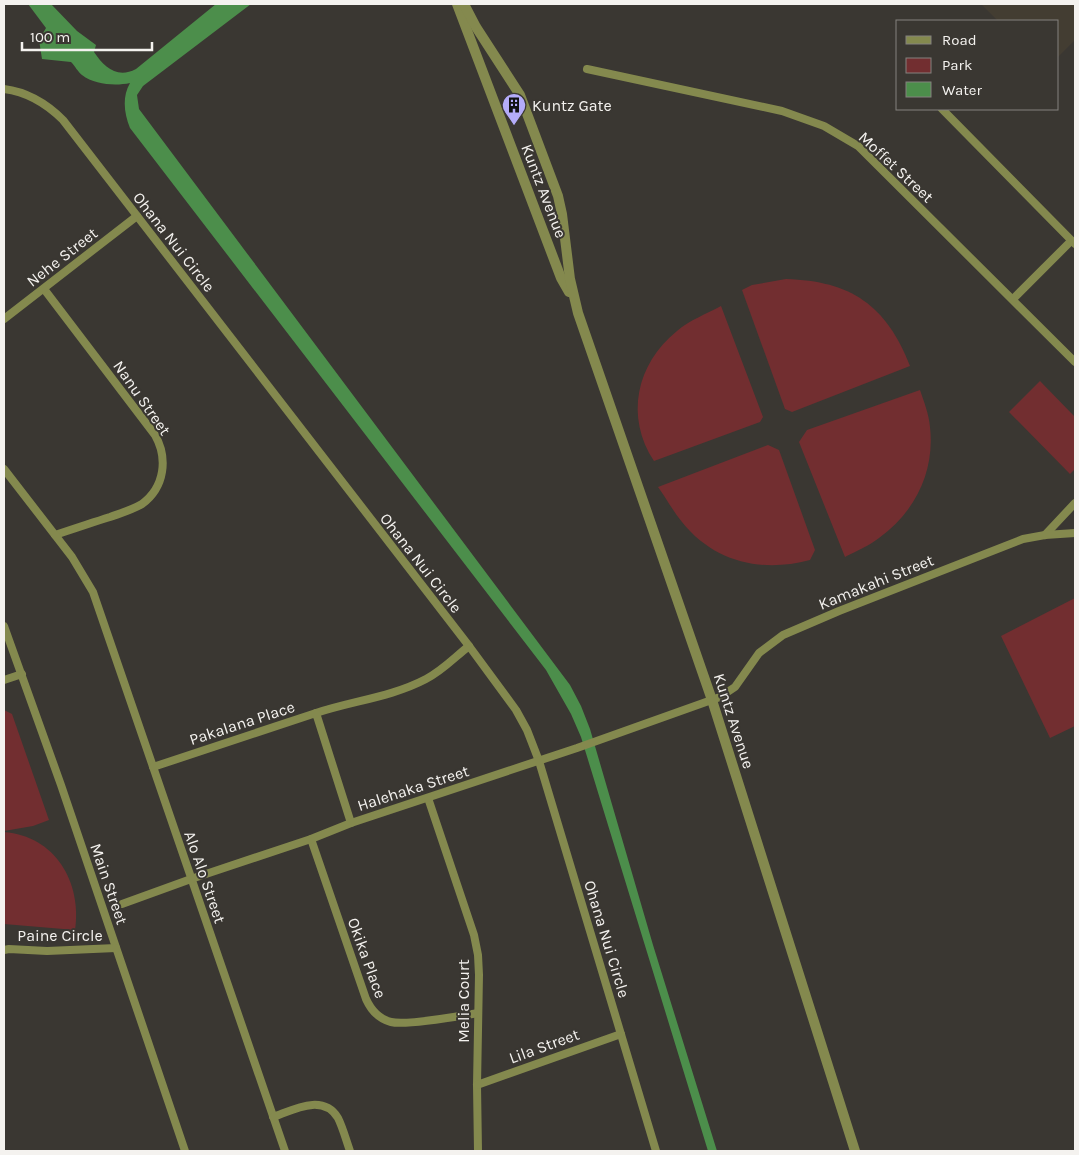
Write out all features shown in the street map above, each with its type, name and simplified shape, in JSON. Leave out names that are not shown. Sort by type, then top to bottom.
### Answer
[{"type":"street","name":"Kuntz Avenue","points":[[457,4],[558,270],[575,304],[712,700],[854,1151]]},
{"type":"street","name":"Kuntz Avenue","points":[[464,4],[476,27],[520,96],[558,196],[575,304]]},
{"type":"street","name":"Moffet Street","points":[[587,69],[782,111],[824,126],[858,146],[1075,362]]},
{"type":"street","name":"Ohana Nui Circle","points":[[4,89],[33,97],[54,111],[63,120],[469,646],[516,710],[527,730],[539,760],[656,1151]]},
{"type":"street","points":[[943,110],[1073,242],[1013,299]]},
{"type":"street","name":"Nehe Street","points":[[4,319],[137,216]]},
{"type":"street","name":"Nanu Street","points":[[44,289],[155,435],[161,449],[163,464],[158,485],[144,502],[130,510],[55,535]]},
{"type":"street","points":[[4,469],[55,535]]},
{"type":"street","points":[[1045,535],[1075,503]]},
{"type":"street","name":"Kamakahi Street","points":[[712,700],[735,687],[759,653],[782,635],[1023,539],[1075,533]]},
{"type":"street","name":"Alo Alo Street","points":[[55,535],[84,574],[93,592],[285,1151]]},
{"type":"street","name":"Main Street","points":[[4,626],[185,1151]]},
{"type":"street","points":[[316,713],[333,707],[364,701],[414,685],[428,678],[469,646]]},
{"type":"street","points":[[4,680],[22,674]]},
{"type":"street","name":"Halehaka Street","points":[[122,904],[311,839],[351,823],[577,748],[712,700]]},
{"type":"street","name":"Pakalana Place","points":[[153,767],[316,713],[351,823]]},
{"type":"street","name":"Melia Court","points":[[428,798],[474,935],[478,954],[476,1085],[478,1151]]},
{"type":"street","name":"Okika Place","points":[[311,839],[366,999],[375,1013],[384,1020],[400,1024],[478,1013]]},
{"type":"street","name":"Paine Circle","points":[[4,950],[47,951],[116,948]]},
{"type":"street","name":"Lila Street","points":[[476,1085],[621,1034]]},
{"type":"street","points":[[273,1117],[306,1105],[323,1106],[330,1110],[338,1119],[350,1151]]},
{"type":"shaded area","points":[[981,4],[1075,4],[1075,40],[1059,56],[1059,20],[997,20]]},
{"type":"green space","points":[[786,279],[829,285],[847,291],[863,300],[890,327],[910,366],[792,412],[785,409],[742,290],[752,285]]},
{"type":"green space","points":[[721,306],[763,417],[760,422],[654,461],[645,444],[640,427],[639,392],[644,375],[652,359],[663,344],[677,331],[693,320]]},
{"type":"green space","points":[[1040,381],[1075,417],[1075,469],[1070,474],[1009,412]]},
{"type":"green space","points":[[920,390],[929,417],[931,444],[926,475],[920,490],[903,516],[892,528],[871,544],[845,557],[799,442],[807,430]]},
{"type":"green space","points":[[768,445],[779,450],[815,550],[810,560],[792,564],[756,564],[724,555],[709,547],[695,536],[679,518],[658,487]]},
{"type":"green space","points":[[1075,598],[1075,726],[1050,738],[1001,636]]},
{"type":"green space","points":[[4,710],[12,714],[49,820],[33,826],[4,831]]},
{"type":"green space","points":[[4,832],[22,835],[38,842],[51,852],[61,864],[69,879],[74,895],[76,912],[75,930],[4,924]]},
{"type":"water","points":[[28,4],[51,4],[77,31],[96,45],[94,52],[107,67],[123,73],[136,69],[216,4],[251,4],[143,86],[137,95],[139,109],[570,685],[590,729],[653,945],[717,1151],[708,1151],[581,737],[571,714],[546,670],[130,128],[126,117],[125,105],[127,88],[130,83],[99,83],[82,75],[71,62],[42,59],[39,40],[46,28]]},
{"type":"place","name":"Kuntz Gate","points":[[514,126]]}]
